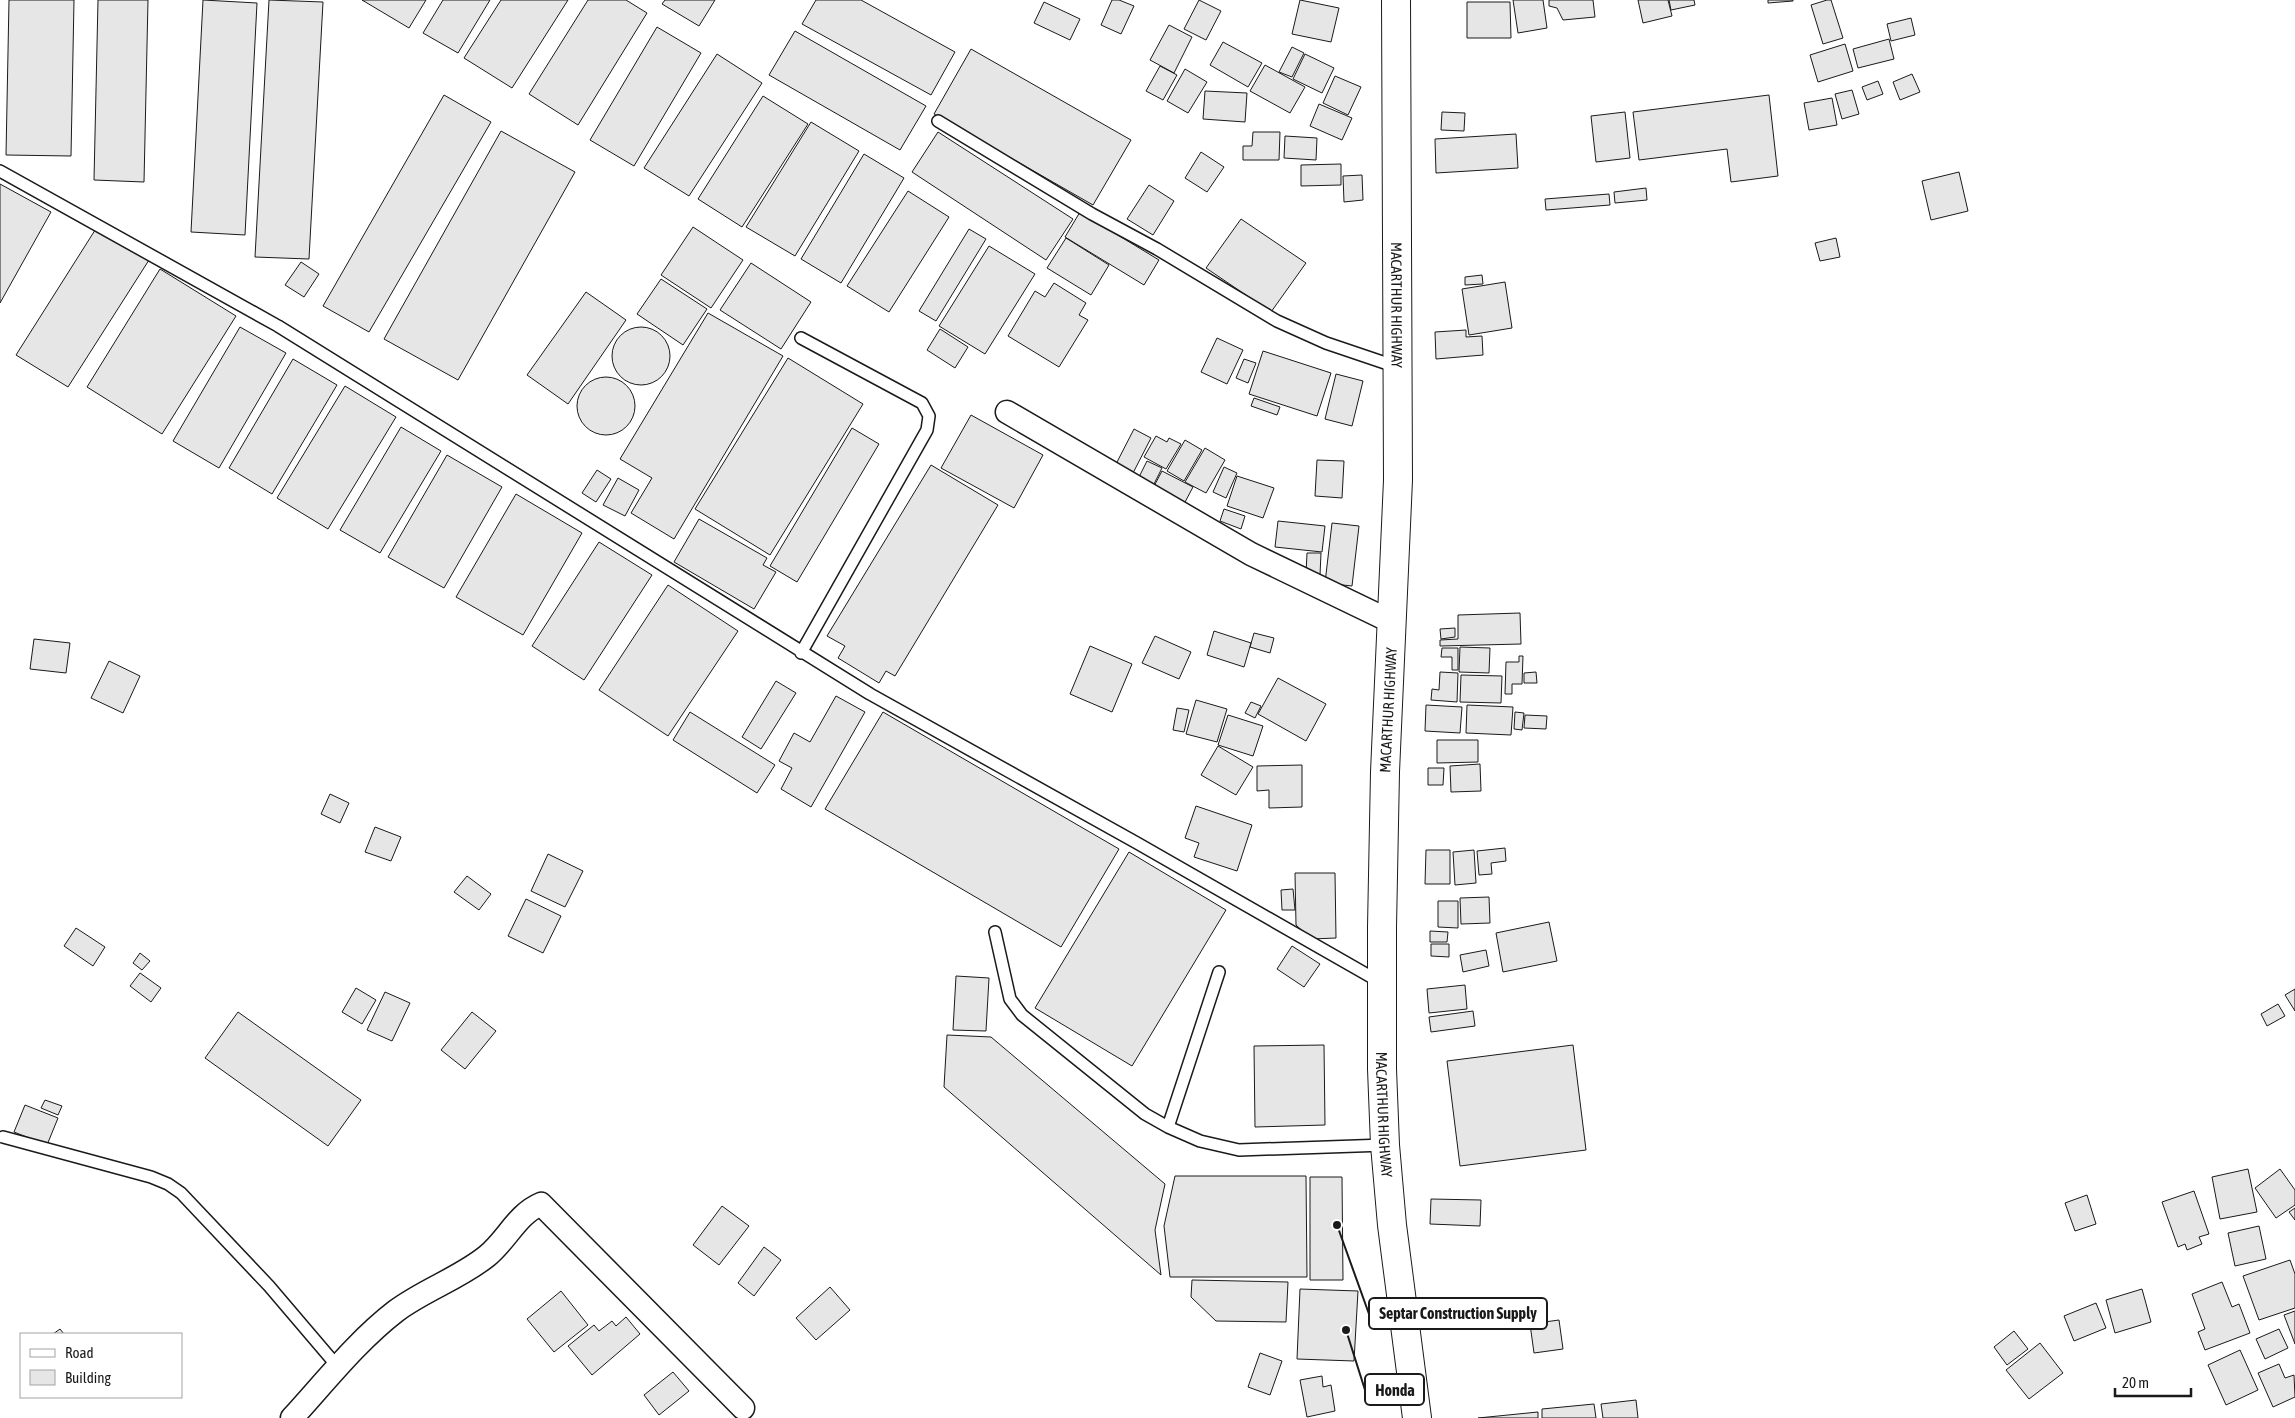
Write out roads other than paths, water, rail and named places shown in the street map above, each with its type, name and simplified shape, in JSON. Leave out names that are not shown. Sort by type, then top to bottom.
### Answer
[{"type":"highway","name":"MACARTHUR HIGHWAY","points":[[1399,0],[1398,480],[1385,772],[1381,983],[1385,1145],[1392,1225],[1417,1418]]},
{"type":"street","points":[[1007,412],[1251,554],[1392,622]]},
{"type":"street","points":[[292,1418],[380,1324],[419,1295],[473,1266],[489,1255],[528,1209],[541,1204],[743,1408]]},
{"type":"lane","points":[[938,121],[1092,214],[1157,249],[1277,320],[1326,343],[1397,367]]},
{"type":"lane","points":[[0,171],[278,326],[870,694],[1137,843],[1381,983]]},
{"type":"lane","points":[[801,338],[922,403],[930,416],[927,430],[802,653]]},
{"type":"lane","points":[[995,932],[1010,999],[1022,1015],[1146,1114],[1168,1127],[1200,1141],[1239,1150],[1385,1145]]},
{"type":"lane","points":[[1168,1127],[1219,972]]},
{"type":"lane","points":[[3,1137],[151,1177],[168,1184],[181,1193],[268,1286],[338,1367]]},
{"type":"place","name":"Septar Construction Supply","points":[[1337,1225]]},
{"type":"place","name":"Honda","points":[[1346,1330]]}]
